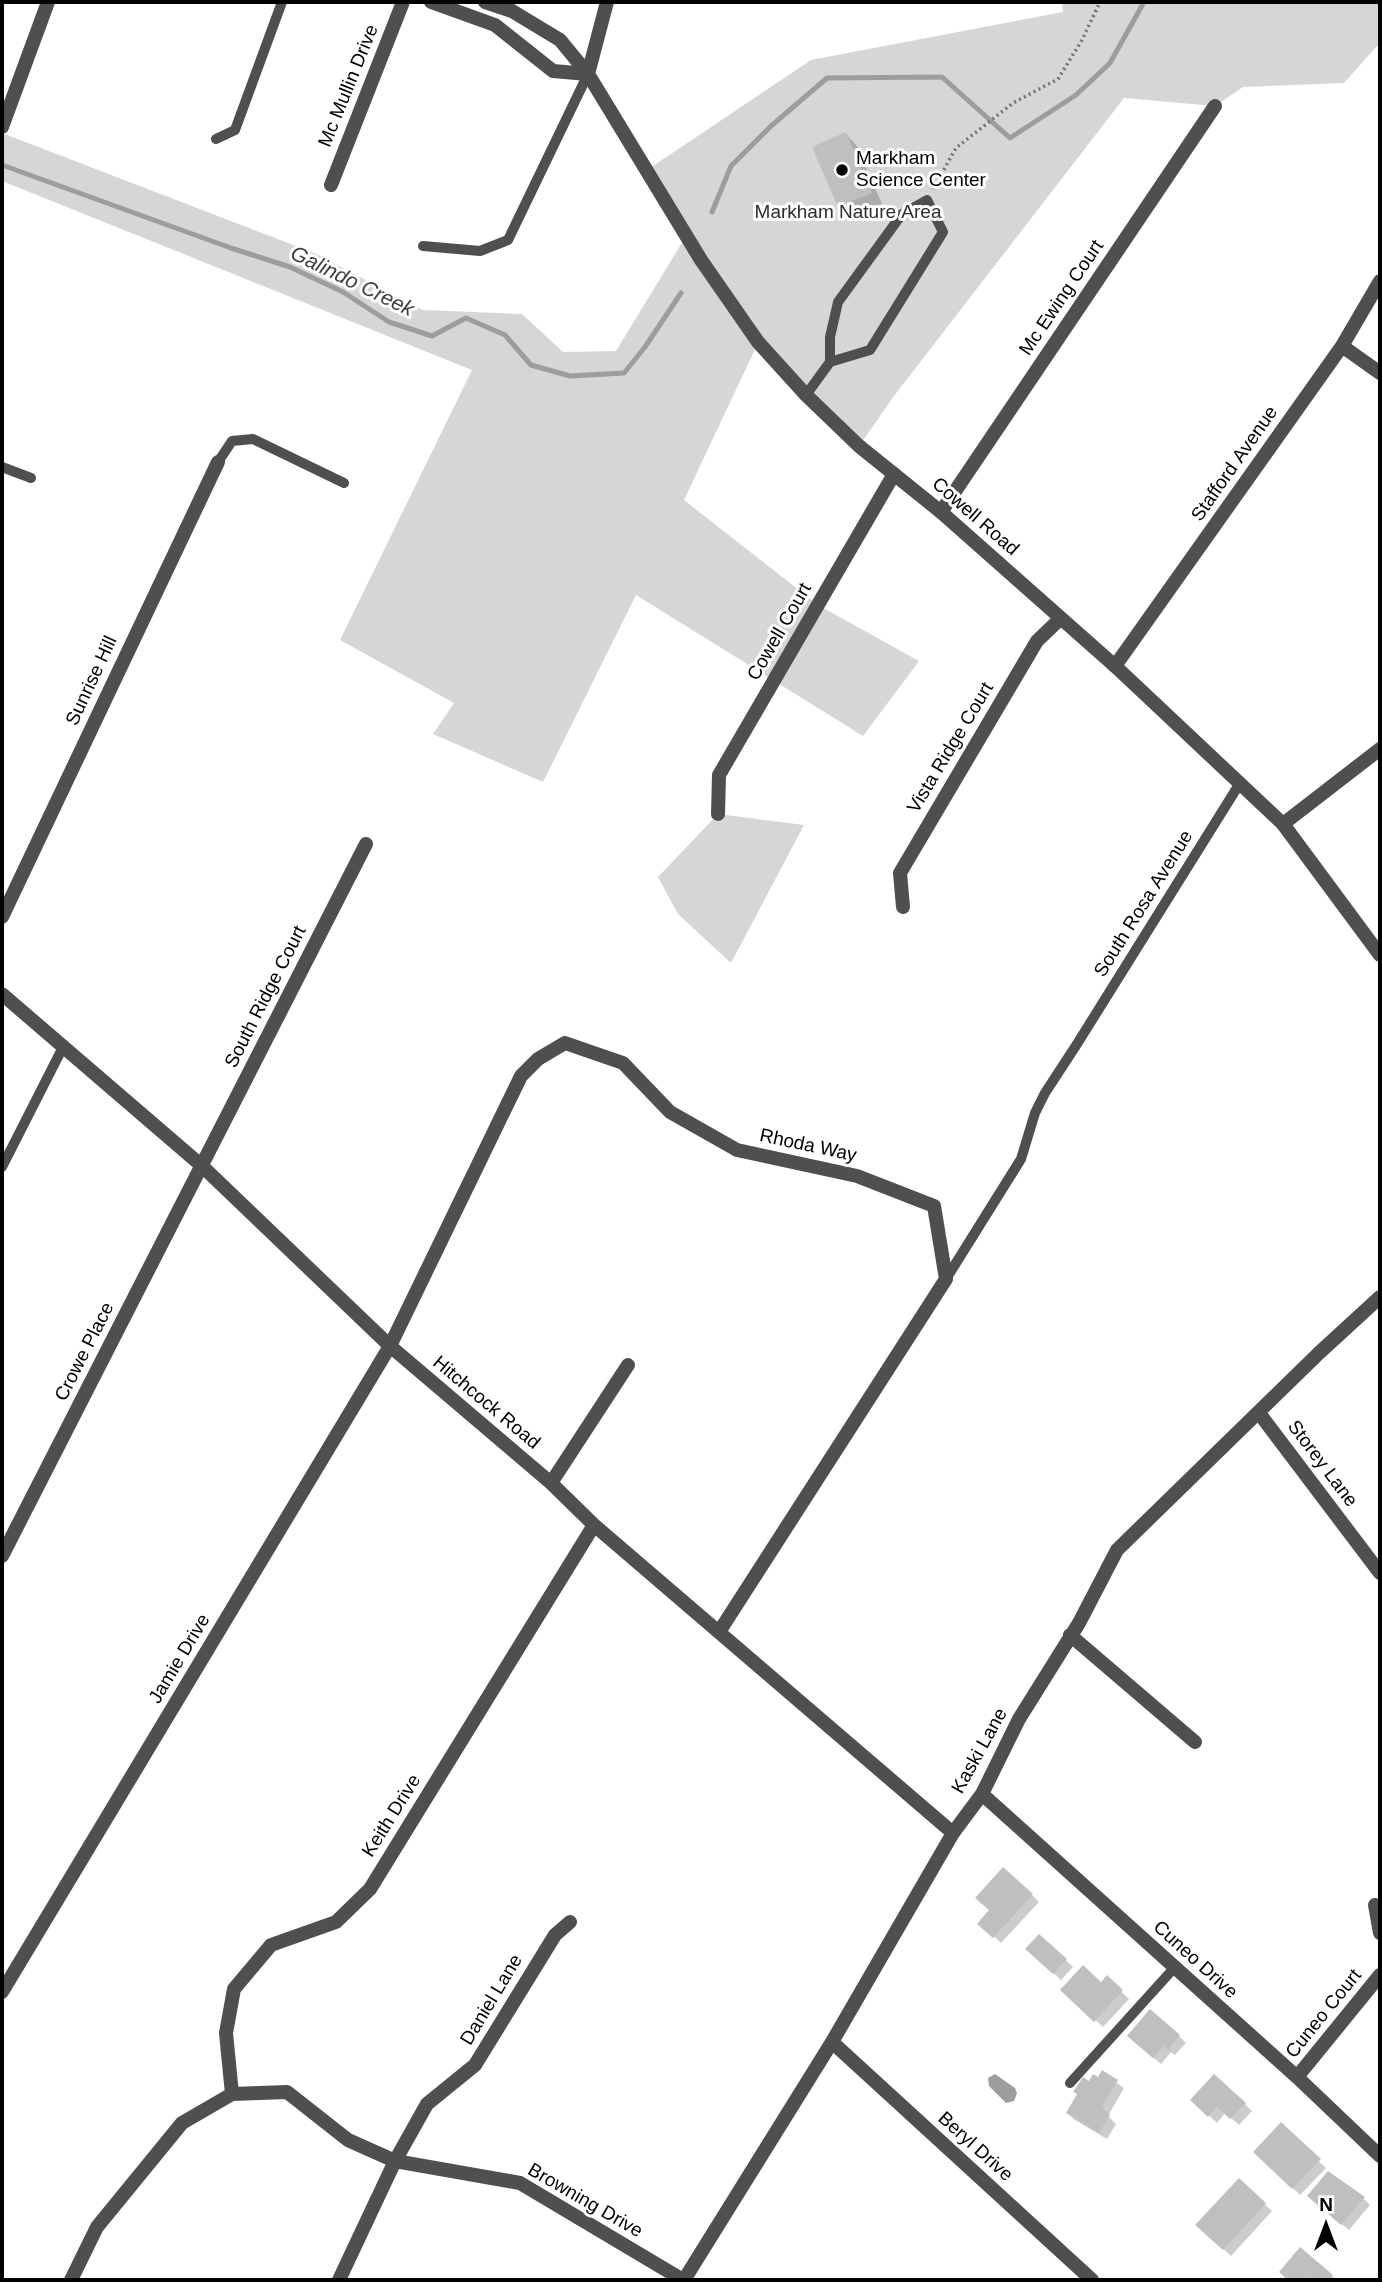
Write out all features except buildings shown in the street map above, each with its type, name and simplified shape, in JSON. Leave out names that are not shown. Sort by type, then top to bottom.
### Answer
[{"type":"street","points":[[2,128],[48,2]]},
{"type":"street","name":"Mc Mullin Drive","points":[[331,185],[403,2]]},
{"type":"street","points":[[431,2],[495,25],[553,71],[588,74],[607,2]]},
{"type":"street","name":"Cowell Road","points":[[485,2],[512,11],[560,40],[588,74],[701,260],[758,342],[807,395],[859,446],[941,512],[1115,666],[1283,824],[1380,955]]},
{"type":"street","name":"Mc Ewing Court","points":[[941,512],[1215,106]]},
{"type":"street","name":"Stafford Avenue","points":[[1115,666],[1342,345],[1380,281]]},
{"type":"street","points":[[1342,345],[1380,373]]},
{"type":"street","name":"Sunrise Hill","points":[[2,916],[218,462]]},
{"type":"street","name":"Cowell Court","points":[[718,814],[719,775],[894,474]]},
{"type":"street","name":"Vista Ridge Court","points":[[904,907],[900,873],[1037,641],[1060,620]]},
{"type":"street","points":[[1283,824],[1380,749]]},
{"type":"street","name":"South Ridge Court","points":[[202,1166],[366,844]]},
{"type":"street","name":"Hitchcock Road","points":[[2,994],[202,1166],[390,1346],[953,1833]]},
{"type":"street","name":"Rhoda Way","points":[[390,1346],[521,1076],[538,1059],[565,1043],[623,1063],[670,1112],[737,1150],[857,1176],[934,1206],[946,1279]]},
{"type":"street","name":"Crowe Place","points":[[2,1556],[202,1166]]},
{"type":"street","points":[[719,1632],[946,1279]]},
{"type":"street","name":"Kaski Lane","points":[[684,2280],[832,2042],[953,1833],[982,1794],[1019,1719],[1079,1623],[1118,1550],[1380,1297]]},
{"type":"street","name":"Jamie Drive","points":[[2,1992],[390,1346]]},
{"type":"street","points":[[551,1483],[628,1365]]},
{"type":"street","name":"Storey Lane","points":[[1259,1413],[1380,1573]]},
{"type":"street","name":"Keith Drive","points":[[232,2094],[226,2033],[234,1989],[271,1945],[336,1922],[370,1889],[594,1525]]},
{"type":"street","points":[[1070,1635],[1195,1742]]},
{"type":"street","name":"Cuneo Drive","points":[[982,1794],[1297,2077],[1380,2156]]},
{"type":"street","points":[[1375,1905],[1380,1933]]},
{"type":"street","name":"Daniel Lane","points":[[339,2280],[395,2161],[427,2104],[475,2065],[555,1935],[570,1922]]},
{"type":"street","name":"Cuneo Court","points":[[1297,2077],[1380,1975]]},
{"type":"street","name":"Beryl Drive","points":[[832,2042],[1092,2280]]},
{"type":"street","name":"Browning Drive","points":[[71,2280],[97,2227],[182,2123],[232,2094],[288,2092],[348,2140],[395,2161],[520,2183],[684,2280]]},
{"type":"lane","points":[[216,139],[234,130],[282,2]]},
{"type":"lane","points":[[423,246],[480,251],[508,240],[588,74]]},
{"type":"lane","points":[[807,395],[830,362],[830,337],[838,302],[902,214],[927,200],[943,232],[913,283],[870,350],[830,362]]},
{"type":"lane","points":[[218,462],[232,441],[253,439],[344,482]]},
{"type":"lane","points":[[2,467],[31,478]]},
{"type":"lane","name":"South Rosa Avenue","points":[[946,1279],[1021,1159],[1035,1113],[1045,1093],[1240,783]]},
{"type":"lane","points":[[2,1167],[63,1047]]},
{"type":"lane","points":[[1070,2083],[1175,1967]]},
{"type":"path","points":[[927,200],[956,148],[1013,103],[1058,79],[1082,40],[1099,2]]},
{"type":"green space","name":"Markham Nature Area","points":[[1062,2],[1380,2],[1380,47],[1377,46],[1344,83],[1243,87],[1215,106],[1124,98],[894,396],[859,446],[758,343],[684,500],[818,605],[919,661],[863,736],[636,595],[543,782],[433,734],[454,703],[340,640],[472,370],[2,181],[2,133],[314,253],[423,310],[522,314],[563,352],[616,351],[686,236],[647,170],[811,60],[1063,12]]},
{"type":"green space","points":[[718,814],[804,825],[731,963],[678,914],[658,877]]},
{"type":"shaded area","points":[[995,2074],[1015,2088],[1017,2093],[1014,2101],[1006,2103],[989,2086],[988,2078]]},
{"type":"waterway","name":"Galindo Creek","points":[[712,212],[731,166],[771,126],[827,78],[942,77],[1010,138],[1076,95],[1110,63],[1144,2]]},
{"type":"waterway","name":"Galindo Creek","points":[[2,165],[290,267],[343,292],[389,322],[432,336],[466,318],[505,335],[531,365],[570,376],[624,373],[681,293]]},
{"type":"place","name":"Markham Science Center","points":[[842,170]]}]
